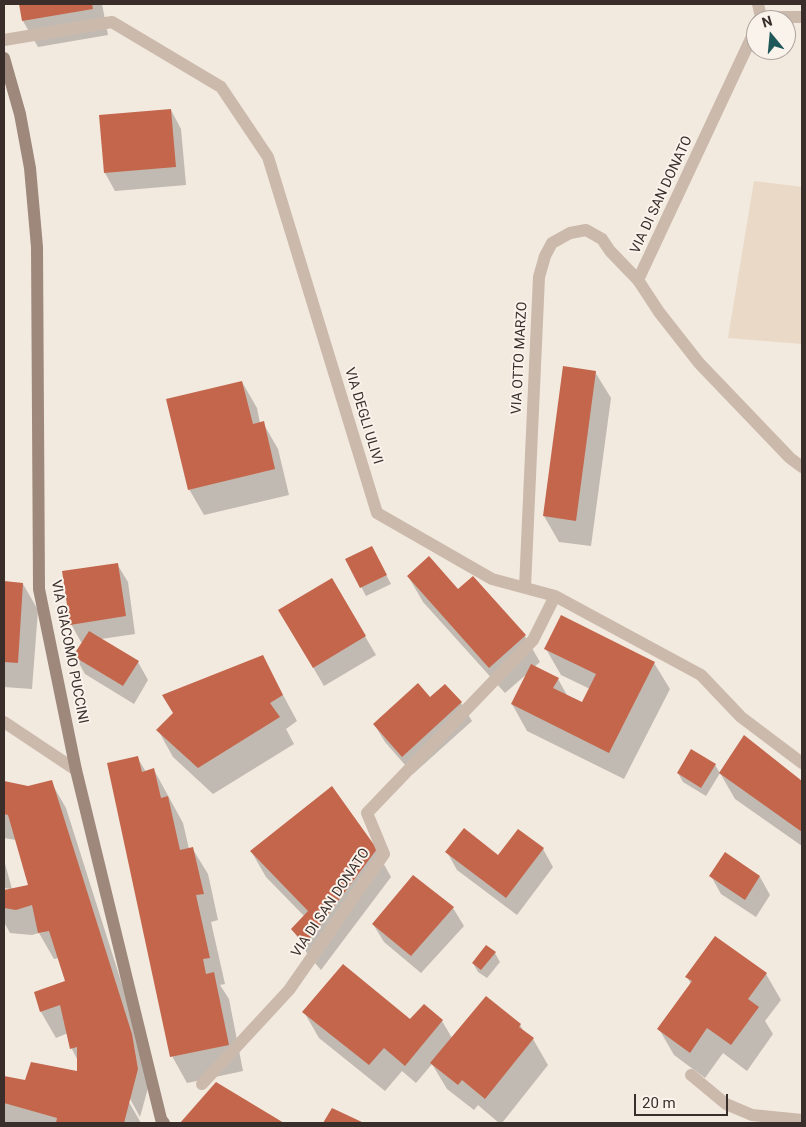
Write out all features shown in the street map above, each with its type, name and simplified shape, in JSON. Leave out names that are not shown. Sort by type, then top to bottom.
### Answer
[{"type":"street","name":"VIA DEGLI ULIVI","points":[[4,40],[112,22],[220,86],[268,157],[377,513],[492,579],[555,596],[701,675],[741,717],[802,763]]},
{"type":"street","name":"VIA DI SAN DONATO","points":[[638,280],[746,50]]},
{"type":"street","name":"VIA GIACOMO PUCCINI","points":[[4,58],[22,123],[30,168],[37,247],[39,589],[76,770],[162,1122]]},
{"type":"street","name":"VIA OTTO MARZO","points":[[525,587],[539,277],[544,256],[552,243],[570,233],[586,230],[602,238],[610,251],[638,280]]},
{"type":"street","points":[[638,280],[658,312],[699,363],[790,458],[802,467]]},
{"type":"street","name":"VIA DI SAN DONATO","points":[[202,1084],[290,990],[384,854],[367,813],[533,640],[555,596]]},
{"type":"street","points":[[4,722],[76,770]]},
{"type":"street","points":[[691,1075],[726,1104],[752,1115],[802,1120]]},
{"type":"shaded area","points":[[754,181],[802,187],[802,344],[728,338]]},
{"type":"building","points":[[19,4],[92,4],[93,9],[22,21]]},
{"type":"building","points":[[171,109],[176,167],[104,173],[99,115]]},
{"type":"building","points":[[563,366],[596,371],[576,521],[543,516]]},
{"type":"building","points":[[242,381],[253,424],[264,421],[275,469],[188,490],[166,399]]},
{"type":"building","points":[[372,546],[387,575],[360,588],[345,559]]},
{"type":"building","points":[[429,556],[458,589],[473,576],[526,635],[489,668],[407,576]]},
{"type":"building","points":[[118,563],[126,616],[70,625],[62,571]]},
{"type":"building","points":[[332,578],[366,636],[313,668],[278,610]]},
{"type":"building","points":[[4,581],[23,583],[18,663],[4,662]]},
{"type":"building","points":[[561,615],[655,662],[609,753],[511,704],[531,664],[559,678],[553,688],[582,702],[596,674],[544,649]]},
{"type":"building","points":[[89,631],[139,661],[123,686],[73,656]]},
{"type":"building","points":[[263,655],[283,695],[270,703],[280,717],[198,768],[156,730],[173,713],[162,695]]},
{"type":"building","points":[[418,683],[430,697],[445,684],[462,702],[402,757],[373,724]]},
{"type":"building","points":[[744,735],[802,781],[802,832],[719,773]]},
{"type":"building","points":[[691,749],[716,764],[701,788],[677,773]]},
{"type":"building","points":[[138,756],[142,772],[154,768],[161,798],[168,796],[180,850],[193,847],[204,894],[196,895],[210,958],[203,959],[206,974],[214,972],[229,1045],[170,1057],[107,763]]},
{"type":"building","points":[[52,780],[132,1034],[138,1069],[124,1123],[56,1123],[57,1118],[4,1103],[4,1076],[25,1080],[31,1062],[77,1071],[77,1047],[70,1049],[60,1005],[40,1012],[34,992],[65,981],[49,931],[38,933],[32,905],[16,910],[4,908],[4,890],[28,885],[8,815],[4,814],[4,781],[28,786]]},
{"type":"building","points":[[332,786],[377,849],[305,945],[291,929],[308,911],[250,851]]},
{"type":"building","points":[[464,828],[498,855],[518,829],[544,848],[506,898],[445,852]]},
{"type":"building","points":[[725,852],[760,876],[745,900],[709,876]]},
{"type":"building","points":[[413,875],[454,907],[411,956],[372,924]]},
{"type":"building","points":[[715,936],[767,973],[748,999],[759,1007],[731,1045],[707,1028],[690,1053],[657,1029],[692,981],[685,977]]},
{"type":"building","points":[[486,945],[496,952],[481,970],[472,963]]},
{"type":"building","points":[[343,964],[410,1019],[424,1004],[443,1020],[405,1066],[384,1048],[369,1065],[302,1012]]},
{"type":"building","points":[[486,996],[521,1024],[519,1027],[534,1038],[485,1099],[462,1080],[458,1085],[430,1063]]},
{"type":"building","points":[[216,1082],[284,1123],[180,1123]]},
{"type":"building","points":[[332,1108],[364,1123],[323,1123]]}]
